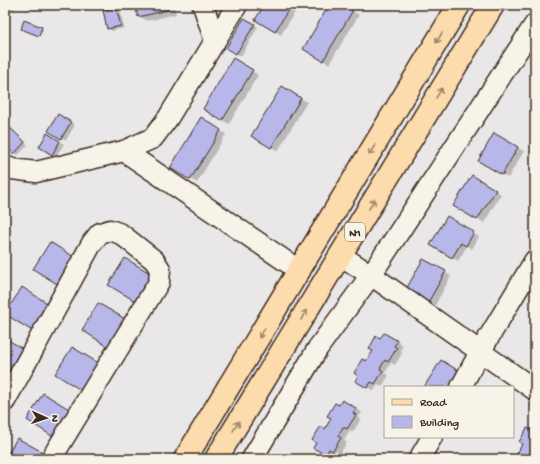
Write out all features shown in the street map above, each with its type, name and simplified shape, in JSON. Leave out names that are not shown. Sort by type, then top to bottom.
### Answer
[{"type":"main road","name":"N1","points":[[185,459],[459,5]]},
{"type":"main road","name":"N1","points":[[216,459],[493,5]]},
{"type":"street","points":[[203,5],[215,41]]},
{"type":"street","points":[[5,166],[12,169],[36,172],[124,151],[153,138],[168,118],[237,5]]},
{"type":"street","points":[[252,459],[318,348],[371,275],[535,24]]},
{"type":"street","points":[[124,151],[300,270]]},
{"type":"street","points":[[5,401],[92,243],[100,233],[110,230],[121,234],[154,260],[160,269],[158,282],[51,459]]},
{"type":"street","points":[[340,255],[371,275],[535,390]]},
{"type":"street","points":[[462,386],[535,260]]},
{"type":"street","points":[[419,459],[431,438]]},
{"type":"building","points":[[135,5],[167,5],[168,10],[138,17]]},
{"type":"building","points":[[264,5],[291,5],[275,32],[255,20]]},
{"type":"building","points":[[329,5],[344,5],[353,10],[323,61],[303,49]]},
{"type":"building","points":[[116,7],[121,26],[107,29],[103,10]]},
{"type":"building","points":[[244,18],[255,24],[236,54],[226,48]]},
{"type":"building","points":[[24,20],[42,27],[39,36],[21,29]]},
{"type":"building","points":[[233,58],[253,70],[222,121],[203,109]]},
{"type":"building","points":[[282,86],[301,98],[271,148],[251,136]]},
{"type":"building","points":[[58,114],[71,122],[61,139],[48,131]]},
{"type":"building","points":[[201,117],[221,130],[190,180],[170,168]]},
{"type":"building","points":[[5,123],[25,142],[14,154],[5,145]]},
{"type":"building","points":[[47,133],[60,141],[52,155],[39,147]]},
{"type":"building","points":[[494,133],[518,147],[502,175],[478,161]]},
{"type":"building","points":[[472,175],[496,190],[477,220],[453,206]]},
{"type":"building","points":[[447,216],[474,232],[466,246],[461,243],[452,258],[430,245]]},
{"type":"building","points":[[50,242],[79,260],[62,287],[33,269]]},
{"type":"building","points":[[125,258],[153,275],[137,302],[108,285]]},
{"type":"building","points":[[423,259],[446,271],[426,306],[404,293]]},
{"type":"building","points":[[22,287],[50,305],[34,332],[5,314]]},
{"type":"building","points":[[98,303],[127,320],[110,348],[82,330]]},
{"type":"building","points":[[384,333],[398,341],[394,346],[397,348],[388,362],[385,360],[380,369],[383,371],[375,384],[371,382],[367,388],[355,381],[358,376],[354,373],[362,359],[366,361],[373,351],[369,349],[376,336],[380,338]]},
{"type":"building","points":[[5,338],[23,349],[7,377],[5,376]]},
{"type":"building","points":[[72,347],[100,364],[84,392],[55,374]]},
{"type":"building","points":[[441,360],[459,371],[450,386],[425,386]]},
{"type":"building","points":[[43,393],[72,411],[55,438],[27,420]]},
{"type":"building","points":[[342,400],[356,408],[353,413],[356,415],[347,429],[343,427],[338,436],[341,438],[333,451],[329,449],[326,455],[313,448],[316,443],[312,440],[321,426],[325,429],[331,418],[327,416],[335,403],[339,405]]},
{"type":"building","points":[[534,425],[535,459],[526,459],[517,454],[522,444],[519,442],[527,428],[531,430]]},
{"type":"building","points":[[17,438],[46,454],[43,459],[5,459]]}]
